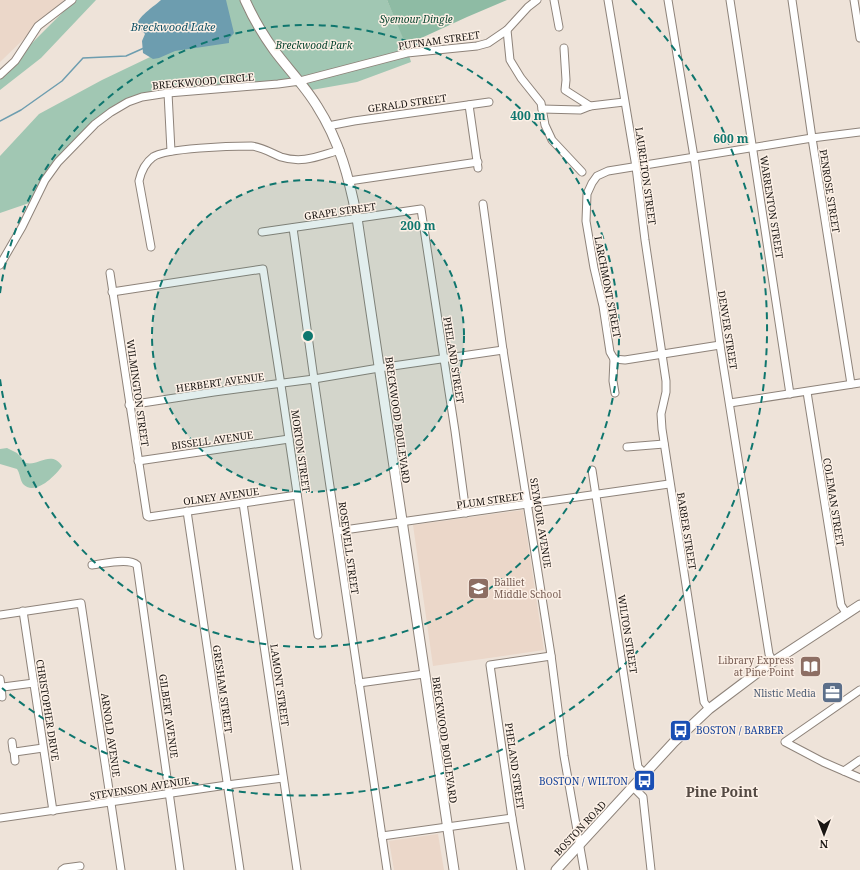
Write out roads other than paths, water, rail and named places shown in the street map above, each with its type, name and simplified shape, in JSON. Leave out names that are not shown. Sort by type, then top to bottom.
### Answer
[{"type":"main road","name":"BRECKWOOD BOULEVARD","points":[[245,0],[265,37],[300,81],[316,105],[340,150],[350,181],[357,218],[454,870]]},
{"type":"main road","name":"BOSTON ROAD","points":[[556,870],[674,742],[709,709],[747,679],[860,605]]},
{"type":"street","points":[[0,75],[15,61],[40,24],[72,0]]},
{"type":"street","name":"PUTNAM STREET","points":[[300,81],[407,53],[477,46],[491,41],[508,30],[528,6],[537,0]]},
{"type":"street","points":[[554,0],[559,27]]},
{"type":"street","name":"LAURELTON STREET","points":[[608,0],[636,167],[645,240],[663,354]]},
{"type":"street","name":"DENVER STREET","points":[[668,0],[694,157],[720,345],[769,654],[773,662]]},
{"type":"street","name":"WARRENTON STREET","points":[[730,0],[790,394]]},
{"type":"street","name":"PENROSE STREET","points":[[792,0],[851,384]]},
{"type":"street","points":[[854,0],[860,38]]},
{"type":"street","points":[[508,30],[510,60],[521,78],[541,103],[545,125],[552,140],[582,172]]},
{"type":"street","points":[[564,48],[566,80],[565,90],[590,106]]},
{"type":"street","name":"BRECKWOOD CIRCLE","points":[[0,264],[22,227],[54,167],[95,124],[120,106],[139,98],[168,93],[263,86],[300,81]]},
{"type":"street","points":[[168,93],[170,151]]},
{"type":"street","name":"GERALD STREET","points":[[328,126],[489,102]]},
{"type":"street","points":[[542,109],[580,110],[590,106],[624,102]]},
{"type":"street","points":[[350,181],[478,165],[469,105]]},
{"type":"street","points":[[636,167],[753,147],[860,132]]},
{"type":"street","points":[[151,247],[139,181],[141,173],[153,157],[170,151],[251,146],[280,157],[298,161],[340,150]]},
{"type":"street","name":"LARCHMONT STREET","points":[[615,393],[613,381],[614,359],[610,352],[603,306],[589,246],[586,221],[587,194],[597,176],[608,171],[636,167]]},
{"type":"street","name":"SEYMOUR AVENUE","points":[[483,204],[503,350],[551,656],[564,756],[584,870]]},
{"type":"street","name":"GRAPE STREET","points":[[262,232],[421,209]]},
{"type":"street","name":"PHELAND STREET","points":[[421,209],[466,513]]},
{"type":"street","name":"ROSEWELL STREET","points":[[293,228],[387,870]]},
{"type":"street","name":"MORTON STREET","points":[[112,292],[263,270],[318,635]]},
{"type":"street","name":"WILMINGTON STREET","points":[[110,273],[145,514],[147,516]]},
{"type":"street","points":[[614,359],[626,360],[720,345]]},
{"type":"street","name":"HERBERT AVENUE","points":[[130,405],[503,350]]},
{"type":"street","name":"BARBER STREET","points":[[663,354],[666,392],[661,414],[669,484],[704,702],[709,709]]},
{"type":"street","points":[[730,403],[860,383]]},
{"type":"street","name":"COLEMAN STREET","points":[[807,392],[841,605],[846,614]]},
{"type":"street","name":"BISSELL AVENUE","points":[[138,461],[289,439]]},
{"type":"street","points":[[627,446],[664,444]]},
{"type":"street","name":"WILTON STREET","points":[[592,470],[638,767],[645,774]]},
{"type":"street","name":"PLUM STREET","points":[[337,531],[669,484]]},
{"type":"street","name":"OLNEY AVENUE","points":[[147,516],[149,517],[298,495]]},
{"type":"street","name":"LAMONT STREET","points":[[243,503],[297,870]]},
{"type":"street","name":"GRESHAM STREET","points":[[187,511],[240,870]]},
{"type":"street","name":"GILBERT AVENUE","points":[[92,565],[127,561],[134,562],[137,565],[180,870]]},
{"type":"street","name":"ARNOLD AVENUE","points":[[23,611],[82,603],[121,870]]},
{"type":"street","points":[[0,615],[23,611]]},
{"type":"street","name":"CHRISTOPHER DRIVE","points":[[23,611],[53,811]]},
{"type":"street","name":"PHELAND STREET","points":[[521,870],[490,665],[551,656]]},
{"type":"street","points":[[359,683],[424,674]]},
{"type":"street","points":[[0,683],[4,687],[34,683]]},
{"type":"street","points":[[0,683],[2,697]]},
{"type":"street","points":[[860,690],[785,742],[823,762],[860,778]]},
{"type":"street","points":[[12,742],[15,761]]},
{"type":"street","points":[[14,751],[44,748]]},
{"type":"street","points":[[844,771],[860,760]]},
{"type":"street","name":"STEVENSON AVENUE","points":[[0,818],[283,778]]},
{"type":"street","points":[[633,787],[643,797],[651,870]]},
{"type":"street","points":[[382,836],[512,818]]},
{"type":"street","points":[[62,870],[65,868],[80,866]]},
{"type":"water","name":"Breckwood Lake","points":[[161,0],[226,0],[234,33],[229,39],[229,43],[175,51],[153,59],[143,53],[142,41],[145,34],[138,26],[139,20],[146,12]]},
{"type":"waterway","points":[[0,121],[21,110],[62,81],[83,58],[126,56],[144,48]]},
{"type":"place","name":"Balliet Middle School","points":[[478,588]]},
{"type":"place","name":"Library Express at Pine Point","points":[[810,666]]},
{"type":"place","name":"Nlistic Media","points":[[832,693]]},
{"type":"place","name":"BOSTON / BARBER","points":[[680,730]]},
{"type":"place","name":"BOSTON / WILTON","points":[[644,781]]},
{"type":"district","name":"Pine Point","points":[[722,791]]},
{"type":"park label","name":"Syemour Dingle","points":[[416,19]]},
{"type":"park label","name":"Breckwood Park","points":[[314,45]]}]
